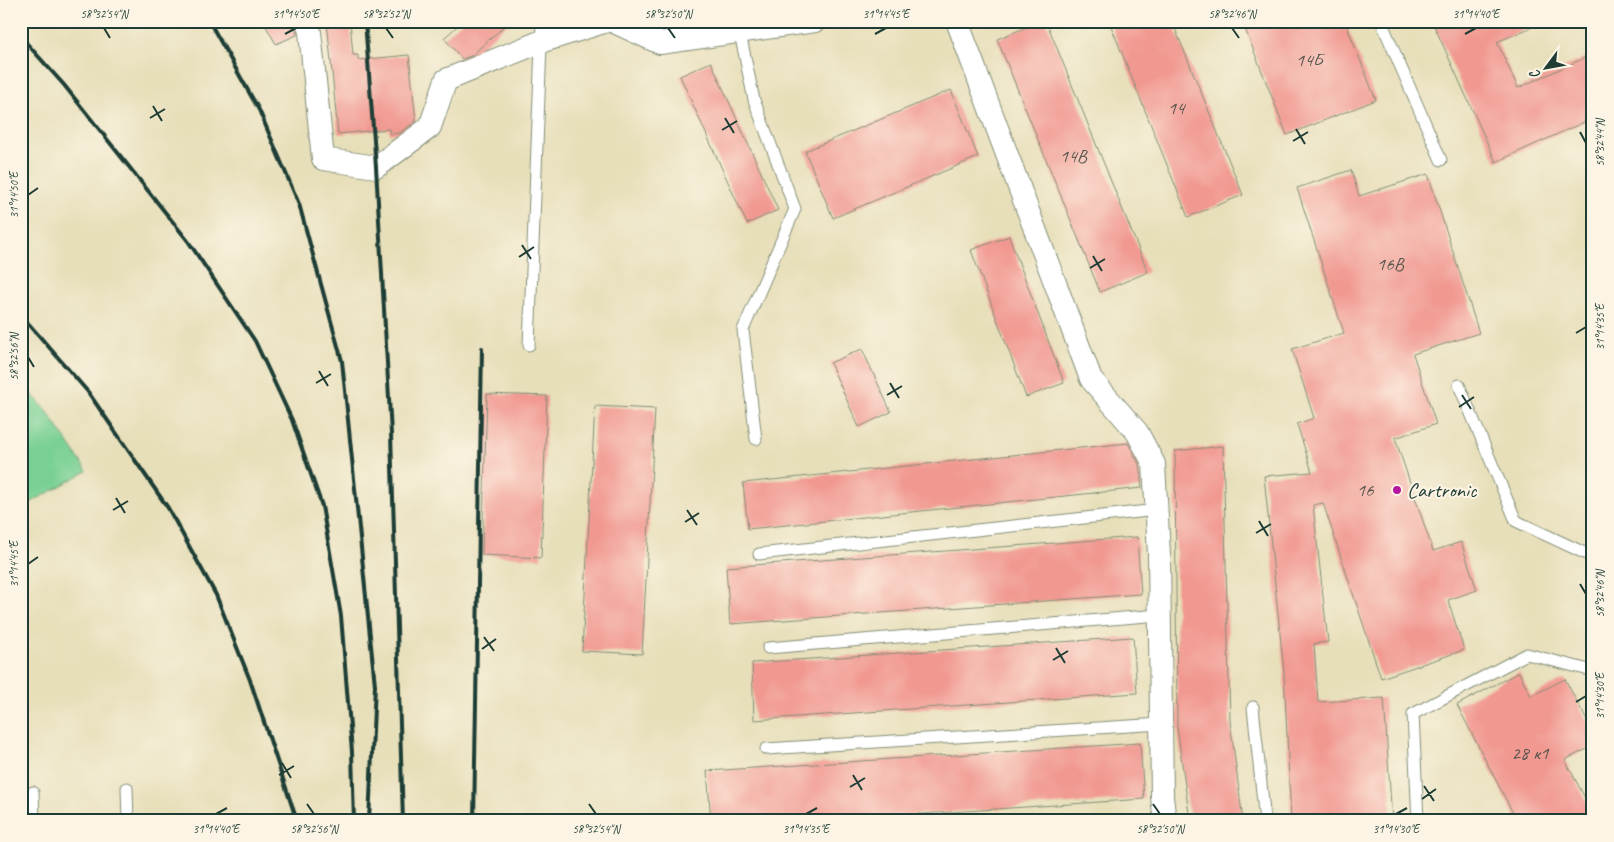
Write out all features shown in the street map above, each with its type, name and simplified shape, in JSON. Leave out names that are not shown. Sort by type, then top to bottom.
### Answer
[{"type":"street","points":[[307,21],[310,32],[323,159],[376,167],[430,127],[446,80],[541,32],[607,21]]},
{"type":"street","points":[[612,21],[660,43],[815,21]]},
{"type":"street","points":[[957,21],[1091,379],[1137,432],[1154,464],[1162,797],[1165,821]]},
{"type":"lane","points":[[1381,21],[1441,160]]},
{"type":"lane","points":[[528,345],[541,32]]},
{"type":"lane","points":[[740,33],[754,100],[795,209],[743,330],[756,439]]},
{"type":"lane","points":[[1459,385],[1516,522],[1593,557]]},
{"type":"lane","points":[[759,554],[1156,510]]},
{"type":"lane","points":[[768,648],[1159,614]]},
{"type":"lane","points":[[1418,821],[1413,714],[1527,654],[1593,671]]},
{"type":"lane","points":[[1254,707],[1265,821]]},
{"type":"lane","points":[[766,750],[1161,724]]},
{"type":"lane","points":[[126,788],[128,821]]},
{"type":"lane","points":[[33,792],[34,821]]},
{"type":"green space","points":[[21,382],[47,411],[87,471],[21,508]]},
{"type":"building","points":[[263,21],[294,21],[297,35],[276,44]]},
{"type":"building","points":[[327,21],[350,21],[353,55],[358,55],[358,60],[409,55],[416,121],[399,133],[390,134],[389,129],[338,134]]},
{"type":"building","points":[[463,21],[510,21],[471,56],[462,59],[444,38]]},
{"type":"building","points":[[1046,21],[1148,272],[1100,292],[997,39]]},
{"type":"building","points":[[1109,21],[1172,21],[1243,195],[1188,217]]},
{"type":"building","points":[[1242,21],[1345,21],[1376,100],[1287,135]]},
{"type":"building","points":[[1432,21],[1546,21],[1497,42],[1518,88],[1593,54],[1593,118],[1496,162]]},
{"type":"building","points":[[711,62],[778,210],[747,224],[680,76]]},
{"type":"building","points":[[951,90],[978,157],[833,218],[805,151]]},
{"type":"building","points":[[1351,170],[1359,196],[1428,174],[1479,333],[1413,354],[1436,424],[1395,438],[1433,551],[1461,542],[1477,590],[1448,600],[1464,650],[1381,678],[1323,503],[1313,505],[1328,642],[1314,644],[1318,702],[1384,698],[1392,821],[1291,821],[1284,673],[1264,476],[1312,472],[1297,424],[1314,418],[1292,349],[1344,333],[1297,188]]},
{"type":"building","points":[[1009,236],[1064,383],[1026,397],[971,250]]},
{"type":"building","points":[[862,349],[891,412],[859,427],[830,363]]},
{"type":"building","points":[[487,394],[547,396],[541,558],[482,555]]},
{"type":"building","points":[[595,406],[655,409],[642,654],[582,651]]},
{"type":"building","points":[[1128,443],[1139,464],[1142,488],[748,529],[743,483]]},
{"type":"building","points":[[1223,446],[1230,721],[1243,821],[1190,821],[1177,727],[1175,451]]},
{"type":"building","points":[[1137,537],[1141,594],[730,624],[726,567]]},
{"type":"building","points":[[1133,637],[1137,693],[754,720],[752,663]]},
{"type":"building","points":[[1519,672],[1531,696],[1565,679],[1593,732],[1593,746],[1565,760],[1593,813],[1593,821],[1517,821],[1457,705]]},
{"type":"building","points":[[1140,743],[1144,799],[818,821],[711,821],[707,771]]},
{"type":"railway","points":[[209,21],[259,110],[299,204],[342,361],[375,685],[369,821]]},
{"type":"railway","points":[[365,21],[376,167],[391,434],[403,821]]},
{"type":"railway","points":[[21,37],[64,85],[188,241],[255,341],[292,420],[322,506],[341,616],[352,752],[354,821]]},
{"type":"railway","points":[[21,315],[88,392],[168,508],[216,595],[250,680],[297,821]]},
{"type":"railway","points":[[474,821],[482,348]]},
{"type":"place","name":"Cartronic","points":[[1397,490]]}]
